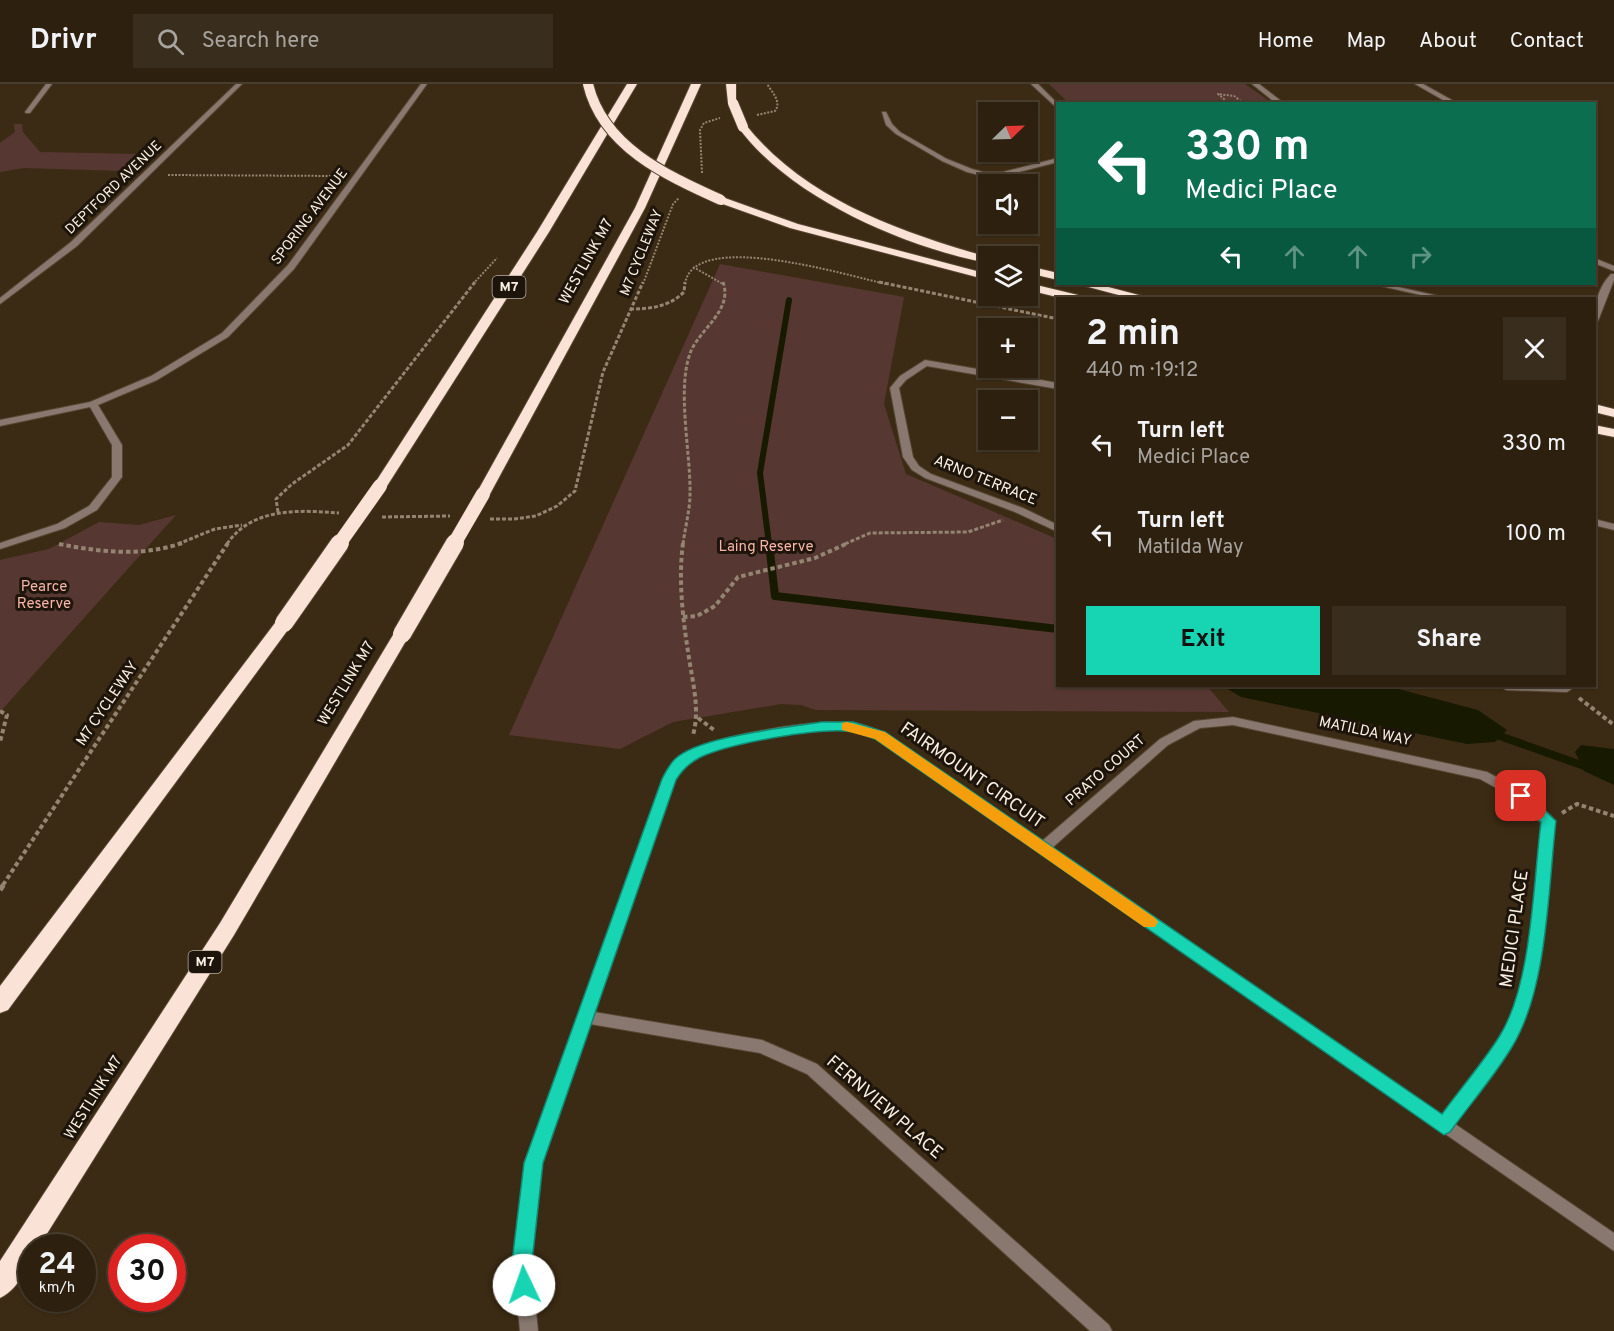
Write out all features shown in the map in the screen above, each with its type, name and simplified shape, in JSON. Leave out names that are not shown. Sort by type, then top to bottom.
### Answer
[{"type":"highway","points":[[588,84],[591,99],[598,114],[623,143],[673,177],[721,200],[805,229],[978,274]]},
{"type":"highway","name":"M7","points":[[0,1003],[284,623],[380,486],[538,241],[632,84]]},
{"type":"highway","name":"WESTLINK M7","points":[[0,1285],[227,929],[402,634],[483,494],[640,208],[696,84]]},
{"type":"highway","points":[[731,84],[733,103],[743,127],[766,154],[793,176],[830,199],[926,241],[978,257]]},
{"type":"highway","points":[[1038,272],[1056,277]]},
{"type":"highway","points":[[1087,285],[1140,297]]},
{"type":"highway","points":[[1038,289],[1070,297]]},
{"type":"highway","points":[[1596,408],[1614,413]]},
{"type":"highway","points":[[1596,430],[1614,434]]},
{"type":"street","points":[[28,112],[49,84]]},
{"type":"street","name":"DEPTFORD AVENUE","points":[[0,302],[74,244],[239,84]]},
{"type":"street","name":"SPORING AVENUE","points":[[0,423],[93,405],[154,378],[225,335],[291,267],[424,84]]},
{"type":"street","points":[[1034,84],[1056,105]]},
{"type":"street","points":[[1255,84],[1279,102]]},
{"type":"street","points":[[1418,84],[1452,102]]},
{"type":"street","points":[[884,113],[889,125],[898,133],[961,167],[984,175],[997,178],[1056,161]]},
{"type":"street","points":[[1596,261],[1614,269]]},
{"type":"street","points":[[1596,315],[1608,282],[1614,276]]},
{"type":"street","points":[[1381,285],[1438,297]]},
{"type":"street","name":"ARNO TERRACE","points":[[1056,386],[924,363],[903,378],[894,388],[912,463],[928,476],[1018,510],[1056,528]]},
{"type":"street","points":[[0,546],[53,529],[93,508],[117,477],[117,445],[93,405]]},
{"type":"street","points":[[1596,522],[1614,527]]},
{"type":"street","name":"MATILDA WAY","points":[[1164,742],[1198,724],[1233,721],[1483,775],[1521,796],[1548,821]]},
{"type":"street","name":"FAIRMOUNT CIRCUIT","points":[[529,1331],[522,1262],[533,1163],[587,1017],[669,779],[680,763],[695,754],[730,743],[809,729],[853,727],[880,736],[1614,1243]]},
{"type":"street","name":"PRATO COURT","points":[[1043,848],[1164,742]]},
{"type":"street","name":"MEDICI PLACE","points":[[1444,1126],[1506,1041],[1524,1000],[1533,954],[1548,821]]},
{"type":"street","name":"FERNVIEW PLACE","points":[[587,1017],[762,1047],[812,1069],[1103,1331]]},
{"type":"path","points":[[766,84],[778,101],[775,111]]},
{"type":"path","points":[[1222,102],[1224,99],[1218,94],[1221,93],[1234,96],[1242,102]]},
{"type":"path","points":[[699,180],[703,171],[702,145]]},
{"type":"path","points":[[146,174],[357,176]]},
{"type":"path","name":"M7 CYCLEWAY","points":[[682,196],[673,204],[630,309],[647,309],[679,297],[684,292],[686,276],[693,267]]},
{"type":"path","points":[[693,267],[717,257],[756,257],[1056,319]]},
{"type":"path","points":[[278,512],[276,499],[284,488],[331,459],[348,445],[463,295],[497,258]]},
{"type":"path","points":[[693,267],[722,281],[725,289],[723,305],[691,351],[684,393],[690,495],[680,565],[683,617],[698,718],[693,737],[695,754]]},
{"type":"path","points":[[683,617],[705,612],[715,606],[738,577],[815,558],[870,533],[968,532],[1001,521],[1018,510]]},
{"type":"path","points":[[60,544],[123,553],[146,552],[173,546],[215,528],[233,524],[242,525]]},
{"type":"path","name":"M7 CYCLEWAY","points":[[0,890],[236,531]]},
{"type":"path","points":[[1567,687],[1614,725]]},
{"type":"path","points":[[0,711],[7,715],[1,738]]},
{"type":"path","points":[[1548,821],[1577,804],[1614,816]]},
{"type":"green space","points":[[1049,84],[1245,84],[1271,102],[1068,102]]},
{"type":"green space","points":[[14,124],[22,124],[23,132],[40,152],[143,154],[125,171],[24,168],[0,172],[0,143],[15,132]]},
{"type":"green space","name":"Laing Reserve","points":[[720,264],[904,297],[884,404],[906,474],[1056,539],[1056,687],[1208,687],[1229,712],[816,710],[801,705],[781,704],[673,722],[620,749],[509,735]]},
{"type":"green space","name":"Pearce Reserve","points":[[176,515],[0,712],[0,560],[49,549],[99,522],[139,525]]},
{"type":"shaded area","points":[[1225,687],[1391,687],[1478,710],[1507,730],[1495,742],[1467,744],[1241,697]]},
{"type":"shaded area","points":[[1581,745],[1614,749],[1614,785],[1584,771],[1575,752]]},
{"type":"waterway","points":[[769,544],[760,473],[789,300]]},
{"type":"waterway","points":[[769,543],[775,596],[1056,629]]},
{"type":"waterway","points":[[1494,734],[1590,768]]},
{"type":"slow traffic","points":[[847,727],[880,736],[1150,922]]},
{"type":"route","points":[[524,1285],[522,1262],[533,1163],[587,1017],[669,779],[680,763],[695,754],[730,743],[821,727],[853,727],[880,736],[1444,1126],[1506,1041],[1524,1000],[1533,954],[1548,821],[1521,796]]}]
